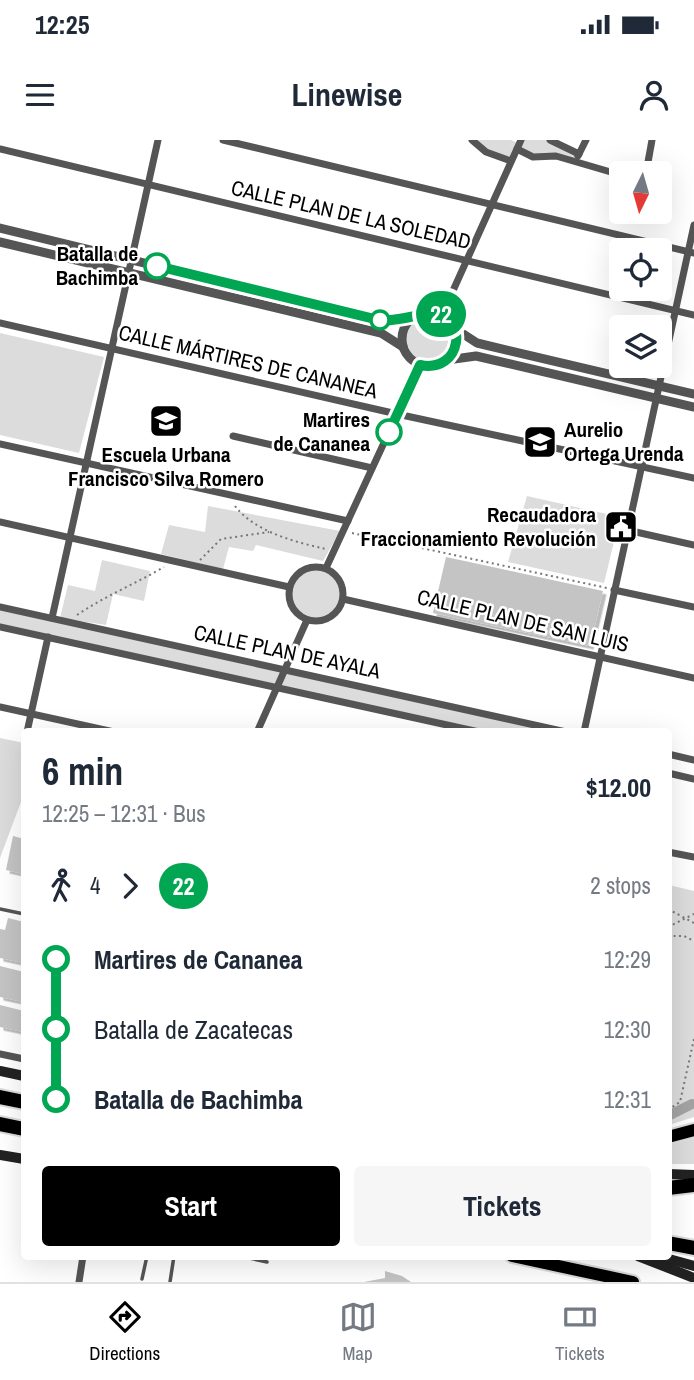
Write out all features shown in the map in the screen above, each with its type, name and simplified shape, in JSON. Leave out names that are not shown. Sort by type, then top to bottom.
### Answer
[{"type":"highway","points":[[0,1097],[21,1101]]},
{"type":"highway","points":[[0,1124],[21,1128]]},
{"type":"highway","points":[[672,1136],[694,1130]]},
{"type":"highway","points":[[672,1188],[694,1185]]},
{"type":"highway","points":[[672,1195],[694,1195]]},
{"type":"highway","points":[[672,1243],[694,1248]]},
{"type":"highway","points":[[531,1260],[634,1282]]},
{"type":"main road","points":[[0,1071],[21,1075]]},
{"type":"main road","points":[[0,1154],[21,1158]]},
{"type":"main road","points":[[672,1174],[694,1175]]},
{"type":"main road","points":[[648,1260],[694,1278]]},
{"type":"main road","points":[[672,1260],[694,1266]]},
{"type":"street","points":[[52,618],[158,140]]},
{"type":"street","points":[[223,140],[691,252]]},
{"type":"street","points":[[472,140],[486,152],[511,161]]},
{"type":"street","points":[[550,140],[579,154]]},
{"type":"street","points":[[575,163],[586,140]]},
{"type":"street","points":[[648,161],[652,140]]},
{"type":"street","points":[[442,315],[519,143],[533,157],[556,156],[609,172]]},
{"type":"street","name":"CALLE PLAN DE LA SOLEDAD","points":[[0,149],[694,315]]},
{"type":"street","points":[[585,728],[641,466],[691,252],[694,225]]},
{"type":"street","points":[[0,229],[383,321],[427,312],[442,315],[454,328],[477,343],[694,394]]},
{"type":"street","points":[[0,242],[381,332],[420,365],[434,366],[447,360],[476,356],[694,407]]},
{"type":"street","points":[[403,348],[403,331],[413,317]]},
{"type":"street","name":"CALLE MÁRTIRES DE CANANEA","points":[[0,323],[397,414],[694,478]]},
{"type":"street","points":[[447,360],[456,345],[454,328]]},
{"type":"street","points":[[326,568],[420,365]]},
{"type":"street","points":[[233,436],[372,468]]},
{"type":"street","points":[[0,444],[348,521]]},
{"type":"street","points":[[0,522],[289,587]]},
{"type":"street","points":[[627,530],[694,545]]},
{"type":"street","points":[[319,566],[326,568],[340,580],[343,599],[339,609],[330,617],[319,621],[307,620],[298,615],[292,607],[289,587],[292,580],[304,569],[319,566]]},
{"type":"street","points":[[614,590],[694,607]]},
{"type":"street","name":"CALLE PLAN DE SAN LUIS","points":[[343,599],[694,678]]},
{"type":"street","name":"CALLE PLAN DE AYALA","points":[[0,607],[548,728]]},
{"type":"street","points":[[259,728],[307,620]]},
{"type":"street","name":"CALLE PLAN DE AYALA","points":[[0,627],[460,728]]},
{"type":"street","points":[[28,728],[48,637]]},
{"type":"street","points":[[0,707],[97,728]]},
{"type":"street","points":[[672,755],[694,760]]},
{"type":"street","points":[[672,774],[694,779]]},
{"type":"street","points":[[672,853],[694,858]]},
{"type":"street","points":[[0,1054],[21,1058]]},
{"type":"street","points":[[79,1282],[82,1260]]},
{"type":"lane","points":[[0,909],[21,913]]},
{"type":"lane","points":[[142,1279],[146,1260]]},
{"type":"lane","points":[[170,1282],[173,1260]]},
{"type":"lane","points":[[258,1260],[267,1262]]},
{"type":"path","points":[[226,494],[240,512],[270,531],[334,551]]},
{"type":"path","points":[[195,566],[208,549],[220,540],[270,531]]},
{"type":"path","points":[[343,531],[614,590]]},
{"type":"path","points":[[67,621],[99,600],[174,561]]},
{"type":"path","points":[[672,911],[694,923]]},
{"type":"path","points":[[672,925],[694,914]]},
{"type":"path","points":[[672,936],[684,936],[694,941]]},
{"type":"path","points":[[672,1107],[680,1102],[694,1039]]},
{"type":"shaded area","points":[[472,140],[511,140],[520,144],[522,140],[546,140],[579,154],[575,163],[556,156],[533,157],[517,149],[511,161],[486,152]]},
{"type":"shaded area","points":[[429,312],[448,320],[456,339],[448,358],[429,366],[410,358],[402,339],[410,320]]},
{"type":"shaded area","points":[[0,333],[104,357],[79,453],[0,435]]},
{"type":"shaded area","points":[[527,496],[620,517],[604,583],[508,562]]},
{"type":"shaded area","points":[[208,506],[340,531],[323,561],[256,545],[253,551],[229,547],[223,569],[161,554],[169,525],[205,532]]},
{"type":"shaded area","points":[[102,560],[150,571],[144,601],[113,594],[106,625],[60,618],[68,585],[95,591]]},
{"type":"shaded area","points":[[316,567],[335,575],[343,594],[335,613],[316,621],[297,613],[289,594],[297,575]]},
{"type":"shaded area","points":[[0,607],[282,672],[277,687],[0,627]]},
{"type":"shaded area","points":[[285,669],[543,728],[465,728],[279,688]]},
{"type":"shaded area","points":[[0,738],[21,742],[21,802],[0,858]]},
{"type":"shaded area","points":[[672,886],[694,891],[694,1117],[672,1124]]},
{"type":"shaded area","points":[[694,1138],[694,1164],[672,1164],[672,1144]]},
{"type":"building","points":[[446,557],[603,591],[590,646],[433,613]]},
{"type":"building","points":[[13,836],[21,838],[21,873],[6,870]]},
{"type":"building","points":[[8,918],[21,921],[21,962],[0,958],[0,929],[5,930]]},
{"type":"building","points":[[0,966],[21,971],[21,1001],[0,997]]},
{"type":"building","points":[[0,1005],[21,1010],[21,1031],[0,1027]]},
{"type":"building","points":[[385,1271],[411,1282],[364,1282],[385,1278]]},
{"type":"waterway","points":[[672,1114],[692,1104]]},
{"type":"bus line","name":"22","points":[[157,266],[383,321],[427,312],[435,312],[447,318],[457,336],[453,353],[441,364],[420,365],[389,432]]},
{"type":"place","name":"Batalla de Bachimba","points":[[157,266]]},
{"type":"place","name":"Escuela Urbana Francisco Silva Romero","points":[[166,421]]},
{"type":"place","name":"Martires de Cananea","points":[[389,432]]},
{"type":"place","name":"Aurelio Ortega Urenda","points":[[540,442]]},
{"type":"place","name":"Recaudadora Fraccionamiento Revolución","points":[[621,527]]}]
